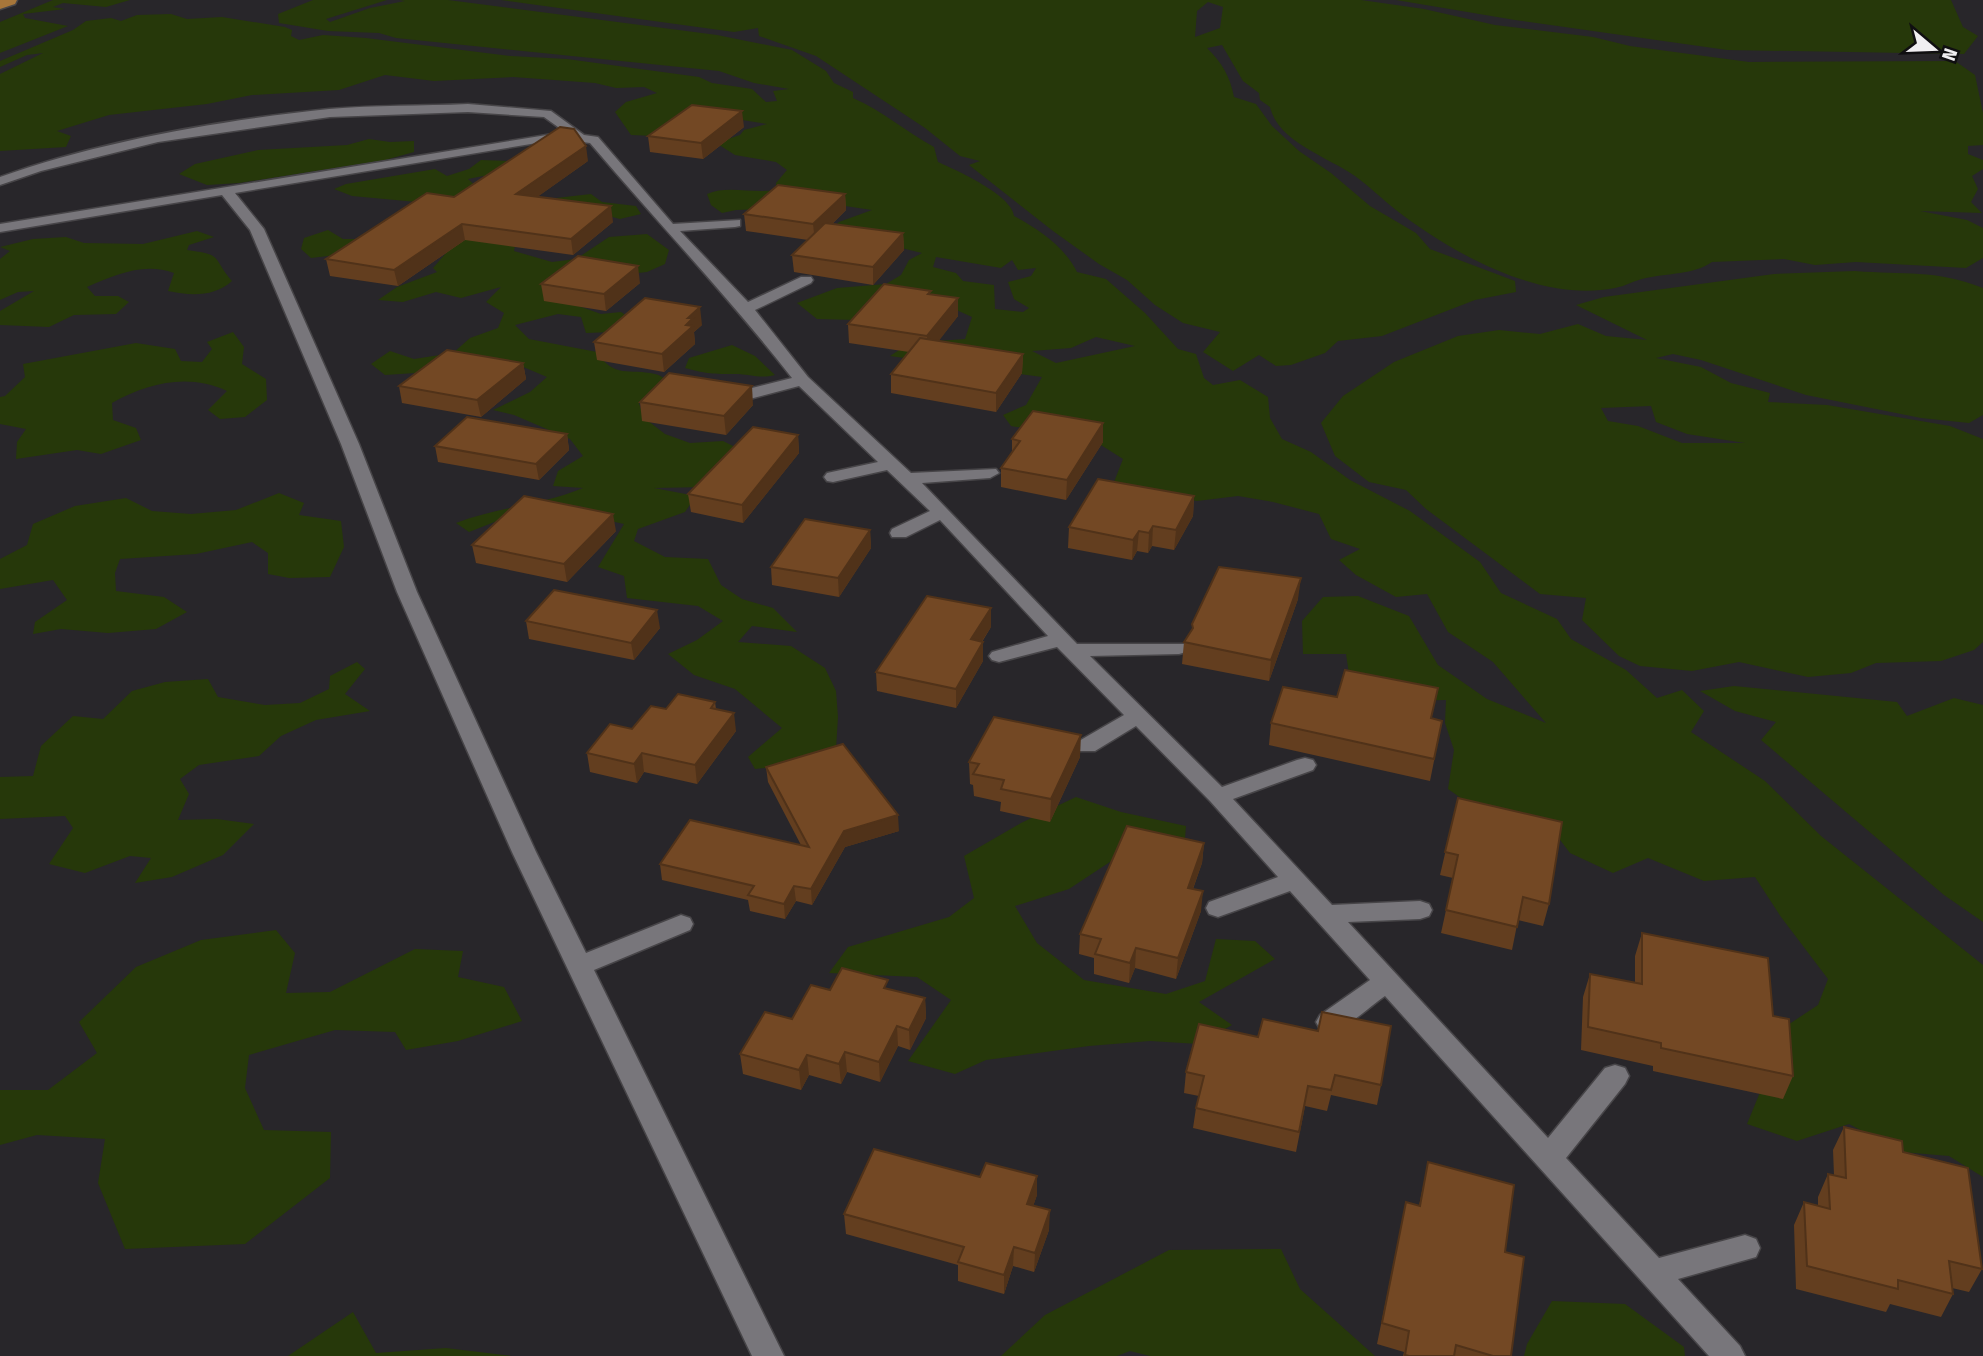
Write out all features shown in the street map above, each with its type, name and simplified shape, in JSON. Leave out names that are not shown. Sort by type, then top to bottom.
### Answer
[{"type":"main road","points":[[0,3],[8,0]]},
{"type":"lane","points":[[0,181],[36,168],[158,138],[330,113],[468,108],[547,114],[580,136]]},
{"type":"lane","points":[[0,228],[561,135],[594,140],[669,228],[746,309],[802,380],[942,512],[1067,645],[1218,796],[1729,1356]]},
{"type":"lane","points":[[226,191],[257,229],[350,444],[407,592],[524,852],[768,1356]]},
{"type":"lane","points":[[669,228],[735,223]]},
{"type":"lane","points":[[746,309],[806,280]]},
{"type":"lane","points":[[742,396],[802,380]]},
{"type":"lane","points":[[833,477],[891,464]]},
{"type":"lane","points":[[906,479],[990,473]]},
{"type":"lane","points":[[900,533],[942,512]]},
{"type":"lane","points":[[999,656],[1067,645],[1179,648]]},
{"type":"lane","points":[[1087,746],[1138,716]]},
{"type":"lane","points":[[1218,796],[1305,765]]},
{"type":"lane","points":[[1218,908],[1295,880]]},
{"type":"lane","points":[[1326,914],[1420,910]]},
{"type":"lane","points":[[579,966],[681,924]]},
{"type":"lane","points":[[1329,1022],[1387,981]]},
{"type":"lane","points":[[1549,1158],[1615,1076]]},
{"type":"lane","points":[[1653,1273],[1745,1248]]},
{"type":"green space","points":[[53,0],[130,0],[106,7],[63,3],[53,7],[65,9],[23,14],[25,18],[68,26],[0,53],[0,22]]},
{"type":"green space","points":[[313,0],[387,0],[326,19],[330,22],[370,8],[405,1],[399,0],[448,0],[717,35],[792,50],[826,71],[834,83],[853,92],[853,98],[934,147],[938,162],[969,177],[1004,200],[1014,216],[1058,247],[1077,272],[1106,279],[1145,313],[1178,349],[1196,354],[1204,378],[1213,385],[1240,380],[1268,397],[1270,418],[1282,439],[1311,452],[1350,480],[1410,511],[1480,562],[1501,593],[1557,619],[1571,639],[1626,670],[1657,698],[1682,690],[1704,711],[1691,732],[1765,781],[1821,836],[1983,965],[1983,1177],[1949,1156],[1902,1152],[1849,1124],[1797,1141],[1747,1124],[1763,1085],[1771,1036],[1818,1005],[1828,979],[1781,917],[1755,877],[1704,881],[1648,858],[1613,873],[1570,853],[1548,824],[1481,812],[1448,789],[1454,750],[1445,723],[1446,700],[1401,701],[1351,687],[1346,654],[1303,654],[1302,621],[1323,597],[1358,596],[1409,616],[1438,665],[1487,699],[1546,723],[1493,662],[1448,632],[1427,594],[1396,597],[1356,575],[1339,560],[1360,549],[1331,539],[1319,514],[1238,496],[1197,501],[1140,492],[1114,482],[1123,459],[1093,440],[1011,426],[1003,415],[1026,405],[1042,377],[890,356],[910,343],[965,339],[972,317],[941,303],[856,320],[817,319],[797,303],[837,288],[886,284],[901,275],[909,260],[922,253],[893,246],[821,240],[839,222],[872,210],[798,199],[767,209],[722,213],[711,205],[707,194],[715,191],[776,190],[776,183],[787,170],[776,162],[735,155],[716,143],[740,135],[744,130],[767,124],[736,119],[655,136],[631,135],[615,112],[626,102],[657,93],[644,87],[616,88],[595,83],[513,77],[434,81],[385,75],[339,90],[252,95],[207,104],[109,115],[57,131],[71,136],[66,147],[0,151],[0,74],[43,53],[27,55],[0,67],[0,61],[73,30],[86,21],[111,18],[121,21],[137,15],[171,14],[187,19],[222,17],[285,27],[292,30],[291,36],[299,40],[323,35],[366,38],[511,56],[567,59],[699,77],[712,83],[752,89],[766,102],[777,101],[773,91],[789,89],[754,83],[719,71],[396,38],[379,33],[328,31],[279,23],[278,14]],"holes":[[[936,257],[1001,268],[1012,260],[1018,270],[1036,268],[1031,276],[1008,282],[1014,299],[1029,308],[1023,312],[995,309],[994,285],[963,281],[956,273],[933,267]],[[1096,337],[1135,346],[1056,363],[1032,351],[1071,348]]]},
{"type":"green space","points":[[501,0],[1361,0],[1424,9],[1495,25],[1593,37],[1630,46],[1749,62],[1955,61],[1975,75],[1983,113],[1983,145],[1968,146],[1968,154],[1983,160],[1983,169],[1972,176],[1978,189],[1971,202],[1982,213],[1920,211],[1967,220],[1983,228],[1983,258],[1966,268],[1856,262],[1815,265],[1784,259],[1712,262],[1689,271],[1646,278],[1615,288],[1587,291],[1528,282],[1471,258],[1444,243],[1396,210],[1355,176],[1293,139],[1275,119],[1270,107],[1260,100],[1259,93],[1243,81],[1222,45],[1207,48],[1225,70],[1234,97],[1256,104],[1272,126],[1299,151],[1331,173],[1370,206],[1416,233],[1430,249],[1515,281],[1516,292],[1475,300],[1382,336],[1338,341],[1325,353],[1291,365],[1276,366],[1259,355],[1233,371],[1203,352],[1220,332],[1183,323],[1155,305],[1127,280],[1099,264],[1053,231],[969,165],[980,161],[960,156],[925,128],[816,56],[759,36],[758,28],[734,32]],"holes":[[[1208,2],[1223,7],[1220,28],[1195,37],[1197,11]]]},
{"type":"green space","points":[[1396,0],[1951,0],[1963,27],[1978,36],[1964,54],[1727,50]]},
{"type":"green space","points":[[369,139],[414,141],[414,152],[385,160],[239,183],[207,185],[179,174],[195,164],[258,150],[347,145]]},
{"type":"green space","points":[[481,160],[510,161],[494,182],[483,176],[468,179],[477,187],[538,206],[556,198],[591,194],[602,202],[636,206],[641,214],[620,219],[601,214],[516,241],[514,251],[552,262],[576,259],[609,237],[647,234],[669,250],[665,264],[647,272],[619,275],[556,298],[601,314],[621,312],[636,322],[612,332],[586,333],[581,317],[558,314],[515,325],[529,339],[597,352],[616,369],[660,376],[673,387],[639,403],[643,417],[665,434],[690,443],[723,441],[751,455],[707,487],[654,488],[696,496],[685,512],[638,529],[634,541],[665,557],[708,559],[721,585],[742,599],[773,608],[797,632],[752,626],[738,642],[791,646],[825,668],[836,691],[836,749],[796,765],[755,769],[748,757],[782,728],[735,689],[694,675],[668,654],[697,640],[723,621],[698,606],[627,598],[624,576],[598,567],[624,524],[597,518],[580,506],[534,510],[521,524],[497,521],[469,532],[456,523],[583,488],[553,486],[558,471],[583,456],[570,439],[514,415],[493,410],[530,392],[547,377],[521,366],[385,375],[371,364],[390,351],[414,359],[453,353],[470,338],[498,328],[504,313],[486,302],[501,287],[461,298],[436,292],[403,302],[378,300],[397,287],[437,272],[433,268],[446,253],[437,243],[311,258],[301,249],[304,238],[328,230],[343,239],[377,239],[417,202],[352,196],[334,189],[346,184],[435,169],[447,176],[469,169]]},
{"type":"green space","points":[[197,231],[214,237],[189,245],[187,250],[216,258],[232,281],[218,290],[194,294],[168,291],[174,273],[140,269],[87,287],[95,296],[118,296],[129,302],[116,314],[74,315],[49,327],[0,325],[0,311],[34,291],[18,292],[0,300],[0,259],[10,251],[0,247],[33,239],[66,237],[84,243],[143,244]]},
{"type":"green space","points":[[1855,271],[1934,275],[1983,288],[1983,415],[1969,423],[1921,418],[1806,395],[1701,360],[1673,354],[1656,358],[1701,367],[1731,383],[1770,393],[1768,402],[1827,405],[1950,426],[1983,439],[1983,642],[1974,650],[1941,661],[1876,663],[1851,673],[1808,677],[1739,662],[1692,671],[1640,666],[1619,656],[1582,620],[1586,598],[1540,594],[1426,509],[1406,490],[1369,482],[1335,456],[1321,423],[1343,396],[1394,362],[1458,336],[1499,330],[1540,334],[1578,324],[1606,336],[1647,340],[1576,305],[1604,297],[1774,274]],"holes":[[[1651,406],[1656,422],[1687,434],[1745,443],[1682,443],[1638,426],[1608,421],[1601,408]]]},
{"type":"green space","points":[[233,332],[244,347],[242,364],[266,379],[267,400],[245,417],[220,419],[208,410],[227,391],[198,382],[168,383],[140,390],[112,403],[113,420],[136,428],[141,440],[101,454],[77,450],[16,459],[17,442],[26,429],[0,424],[0,397],[5,396],[25,377],[23,364],[136,343],[175,349],[181,361],[202,362],[212,349],[207,342]]},
{"type":"green space","points":[[732,345],[755,356],[775,375],[715,374],[685,368],[689,358]]},
{"type":"green space","points":[[279,493],[304,503],[299,515],[341,521],[344,547],[330,577],[289,578],[268,574],[268,553],[252,542],[196,554],[120,559],[115,573],[116,591],[164,597],[187,612],[156,629],[108,633],[61,629],[33,634],[35,622],[67,600],[53,580],[0,589],[0,559],[27,545],[33,524],[75,506],[126,498],[152,511],[191,514],[236,510]]},
{"type":"green space","points":[[357,662],[365,669],[345,694],[370,711],[316,720],[281,736],[259,756],[199,765],[180,779],[189,794],[178,820],[217,819],[254,824],[223,855],[172,877],[135,883],[151,858],[130,856],[85,873],[49,864],[73,828],[65,816],[0,819],[0,777],[33,776],[41,746],[73,716],[103,719],[132,691],[165,682],[208,679],[218,697],[265,705],[300,703],[329,689],[330,676]]},
{"type":"green space","points":[[1734,686],[1897,702],[1907,716],[1954,698],[1983,705],[1983,922],[1944,895],[1761,740],[1776,722],[1735,711],[1700,691]]},
{"type":"green space","points":[[1076,797],[1121,812],[1186,826],[1184,851],[1128,850],[1069,889],[1015,906],[1037,943],[1084,980],[1166,994],[1205,981],[1216,939],[1255,941],[1275,959],[1199,1002],[1232,1025],[1199,1044],[1150,1041],[1089,1046],[986,1060],[955,1074],[908,1061],[951,1000],[917,977],[829,973],[848,947],[949,917],[974,898],[964,856],[1021,823]]},
{"type":"green space","points":[[276,930],[295,953],[286,993],[330,992],[415,949],[463,951],[458,977],[504,987],[522,1021],[458,1041],[406,1050],[395,1032],[335,1030],[249,1055],[245,1088],[264,1130],[331,1132],[330,1178],[245,1244],[125,1249],[98,1183],[105,1139],[37,1135],[0,1145],[0,1090],[48,1090],[97,1053],[79,1022],[136,967],[201,940]]},
{"type":"green space","points":[[1281,1249],[1300,1289],[1375,1356],[1150,1356],[1130,1351],[1117,1356],[1001,1356],[1045,1315],[1169,1250]]},
{"type":"green space","points":[[1552,1301],[1625,1304],[1684,1347],[1685,1356],[1524,1356],[1527,1344]]},
{"type":"green space","points":[[353,1312],[376,1353],[446,1348],[512,1356],[288,1356]]},
{"type":"building","points":[[692,105],[742,111],[701,143],[648,136]]},
{"type":"building","points":[[560,127],[574,129],[586,146],[516,194],[611,206],[571,239],[462,224],[394,270],[326,259],[427,193],[454,197]]},
{"type":"building","points":[[778,185],[845,194],[813,224],[744,214]]},
{"type":"building","points":[[825,223],[903,233],[873,267],[792,255]]},
{"type":"building","points":[[578,256],[638,266],[604,294],[541,284]]},
{"type":"building","points":[[884,284],[958,298],[927,336],[848,324]]},
{"type":"building","points":[[645,298],[700,307],[688,318],[693,318],[686,325],[693,326],[662,354],[594,342]]},
{"type":"building","points":[[920,338],[1023,354],[996,393],[891,374]]},
{"type":"building","points":[[447,350],[523,363],[477,400],[399,386]]},
{"type":"building","points":[[669,373],[752,386],[724,416],[640,402]]},
{"type":"building","points":[[1033,411],[1103,423],[1067,480],[1001,468],[1020,441],[1012,439]]},
{"type":"building","points":[[467,417],[567,434],[536,464],[435,446]]},
{"type":"building","points":[[753,427],[798,435],[742,505],[688,494]]},
{"type":"building","points":[[1098,479],[1194,496],[1176,530],[1153,526],[1149,533],[1139,531],[1133,540],[1069,527]]},
{"type":"building","points":[[524,496],[613,514],[564,564],[472,545]]},
{"type":"building","points":[[805,519],[870,530],[838,578],[771,567]]},
{"type":"building","points":[[1219,567],[1301,578],[1271,660],[1184,642],[1193,628],[1192,624]]},
{"type":"building","points":[[554,590],[657,610],[631,643],[526,621]]},
{"type":"building","points":[[927,596],[991,608],[971,639],[983,642],[956,689],[876,672]]},
{"type":"building","points":[[1345,670],[1438,688],[1431,718],[1442,721],[1434,759],[1271,723],[1283,687],[1337,697]]},
{"type":"building","points":[[678,694],[715,702],[711,708],[734,713],[695,765],[642,753],[634,764],[587,753],[610,724],[632,729],[651,706],[666,709]]},
{"type":"building","points":[[994,717],[1081,735],[1051,799],[1001,789],[1004,780],[973,774],[979,764],[969,762]]},
{"type":"building","points":[[843,744],[898,815],[844,831],[811,889],[794,886],[784,904],[748,895],[754,886],[660,864],[690,820],[809,847],[766,767]]},
{"type":"building","points":[[1458,798],[1562,822],[1549,904],[1523,897],[1517,927],[1446,910],[1458,855],[1445,852]]},
{"type":"building","points":[[1127,826],[1204,843],[1188,888],[1203,891],[1178,958],[1136,948],[1130,963],[1095,954],[1101,939],[1080,934]]},
{"type":"building","points":[[1642,933],[1768,958],[1773,1016],[1789,1019],[1793,1076],[1661,1048],[1661,1043],[1588,1027],[1590,974],[1642,984]]},
{"type":"building","points":[[842,968],[888,980],[884,988],[925,998],[909,1030],[897,1026],[879,1062],[845,1052],[839,1064],[807,1055],[799,1070],[740,1054],[765,1012],[792,1019],[811,985],[830,990]]},
{"type":"building","points":[[1322,1012],[1391,1026],[1381,1085],[1335,1075],[1331,1090],[1308,1086],[1299,1132],[1196,1108],[1204,1076],[1186,1072],[1199,1024],[1258,1037],[1263,1019],[1318,1031]]},
{"type":"building","points":[[1844,1127],[1902,1141],[1903,1152],[1968,1168],[1982,1269],[1949,1261],[1953,1294],[1898,1280],[1898,1289],[1807,1266],[1804,1202],[1830,1209],[1828,1174],[1846,1178]]},
{"type":"building","points":[[874,1149],[980,1177],[986,1163],[1037,1176],[1027,1204],[1050,1210],[1035,1253],[1014,1247],[1004,1275],[958,1262],[964,1247],[844,1214]]},
{"type":"building","points":[[1428,1162],[1514,1185],[1505,1252],[1524,1257],[1511,1356],[1493,1356],[1456,1345],[1454,1356],[1405,1355],[1409,1331],[1382,1323],[1406,1202],[1420,1206]]}]
